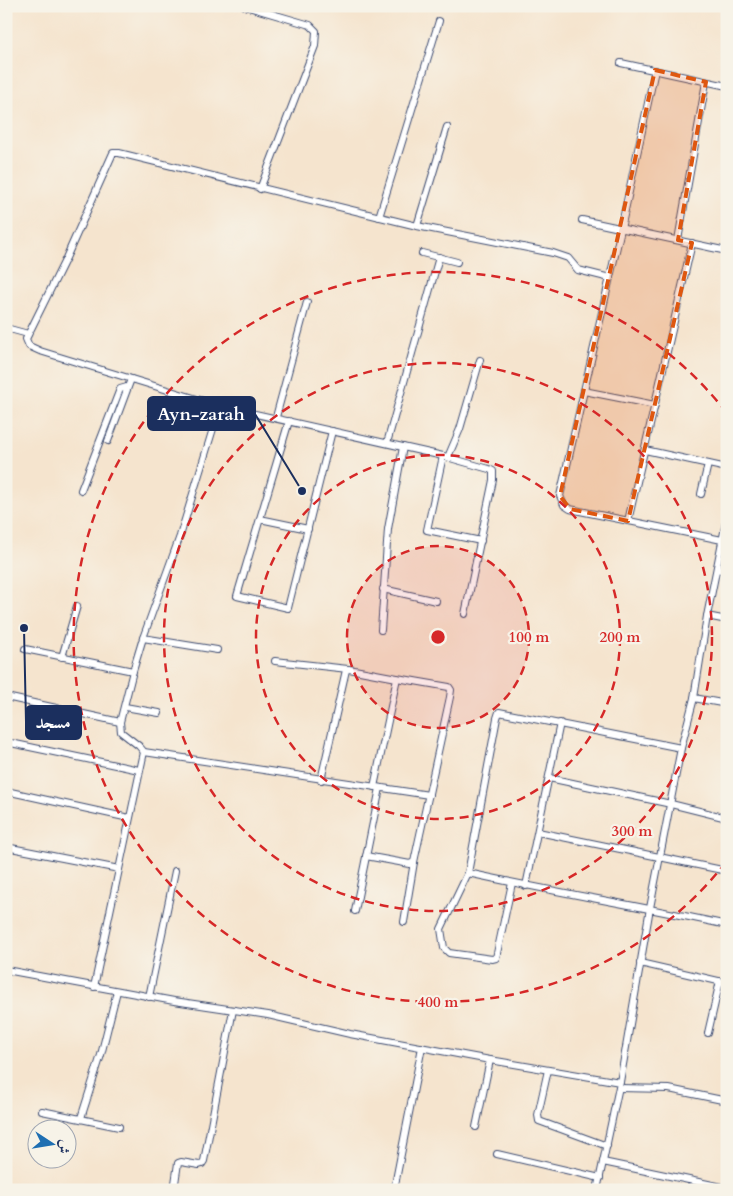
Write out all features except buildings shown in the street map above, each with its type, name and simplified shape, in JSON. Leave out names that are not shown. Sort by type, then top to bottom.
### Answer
[{"type":"street","points":[[245,6],[310,25],[317,36],[303,80],[260,188]]},
{"type":"street","points":[[379,217],[439,20]]},
{"type":"street","points":[[621,63],[727,86]]},
{"type":"street","points":[[655,70],[610,278],[561,489],[561,501],[570,509],[724,541]]},
{"type":"street","points":[[678,240],[706,82]]},
{"type":"street","points":[[417,226],[447,127]]},
{"type":"street","points":[[465,614],[493,480],[493,471],[446,457],[181,396],[131,378],[33,349],[26,342],[28,334],[66,258],[113,153],[417,226],[553,253],[568,258],[578,270],[610,278]]},
{"type":"street","points":[[582,220],[727,251]]},
{"type":"street","points":[[628,521],[692,243]]},
{"type":"street","points":[[422,253],[457,262]]},
{"type":"street","points":[[387,443],[439,257]]},
{"type":"street","points":[[276,418],[307,302]]},
{"type":"street","points":[[6,328],[28,334]]},
{"type":"street","points":[[480,360],[460,429],[446,457],[427,530],[481,541]]},
{"type":"street","points":[[108,441],[131,378]]},
{"type":"street","points":[[81,490],[120,389],[128,387]]},
{"type":"street","points":[[584,391],[655,405]]},
{"type":"street","points":[[220,406],[168,572],[143,638],[133,671],[120,722],[122,732],[144,752],[429,795]]},
{"type":"street","points":[[289,421],[237,596],[288,608],[332,431]]},
{"type":"street","points":[[381,630],[388,529],[403,447]]},
{"type":"street","points":[[645,450],[727,468]]},
{"type":"street","points":[[701,494],[708,464]]},
{"type":"street","points":[[597,1190],[620,1085],[650,908],[681,748],[694,698],[707,616],[716,569],[724,541],[727,517]]},
{"type":"street","points":[[260,519],[308,529]]},
{"type":"street","points":[[716,569],[727,571]]},
{"type":"street","points":[[383,589],[436,601]]},
{"type":"street","points":[[62,658],[77,606]]},
{"type":"street","points":[[707,616],[727,620]]},
{"type":"street","points":[[143,638],[217,650]]},
{"type":"street","points":[[25,649],[133,671]]},
{"type":"street","points":[[274,661],[348,669],[446,685],[451,690],[414,862],[404,922]]},
{"type":"street","points":[[321,780],[344,675],[348,669]]},
{"type":"street","points":[[355,911],[397,678]]},
{"type":"street","points":[[6,697],[120,722]]},
{"type":"street","points":[[694,698],[727,704]]},
{"type":"street","points":[[124,707],[159,714]]},
{"type":"street","points":[[512,883],[496,958],[449,953],[444,948],[441,929],[468,873],[498,714],[502,711],[681,748]]},
{"type":"street","points":[[526,886],[560,723]]},
{"type":"street","points":[[6,742],[139,770]]},
{"type":"street","points":[[94,987],[144,752]]},
{"type":"street","points":[[548,778],[671,804],[726,818],[727,805]]},
{"type":"street","points":[[6,791],[129,818]]},
{"type":"street","points":[[538,832],[727,872]]},
{"type":"street","points":[[6,847],[119,869]]},
{"type":"street","points":[[366,856],[410,864],[414,862]]},
{"type":"street","points":[[149,997],[175,871]]},
{"type":"street","points":[[468,873],[526,886],[650,908],[727,925]]},
{"type":"street","points":[[640,963],[723,982],[708,1033]]},
{"type":"street","points":[[6,970],[149,997],[233,1010],[620,1085],[669,1089],[727,1102]]},
{"type":"street","points":[[81,1118],[101,1055],[117,991]]},
{"type":"street","points":[[174,1190],[178,1163],[198,1165],[204,1161],[233,1010]]},
{"type":"street","points":[[394,1190],[422,1047]]},
{"type":"street","points":[[476,1127],[490,1060]]},
{"type":"street","points":[[548,1070],[538,1115],[539,1121],[607,1146]]},
{"type":"street","points":[[42,1111],[119,1127]]},
{"type":"street","points":[[497,1154],[600,1178]]},
{"type":"street","points":[[603,1162],[727,1188]]},
{"type":"highlighted area","points":[[655,70],[706,82],[678,240],[692,243],[628,521],[570,509],[560,496]]},
{"type":"place","name":"Ayn-zarah","points":[[302,491]]},
{"type":"place","name":"مسجد","points":[[24,628]]}]
